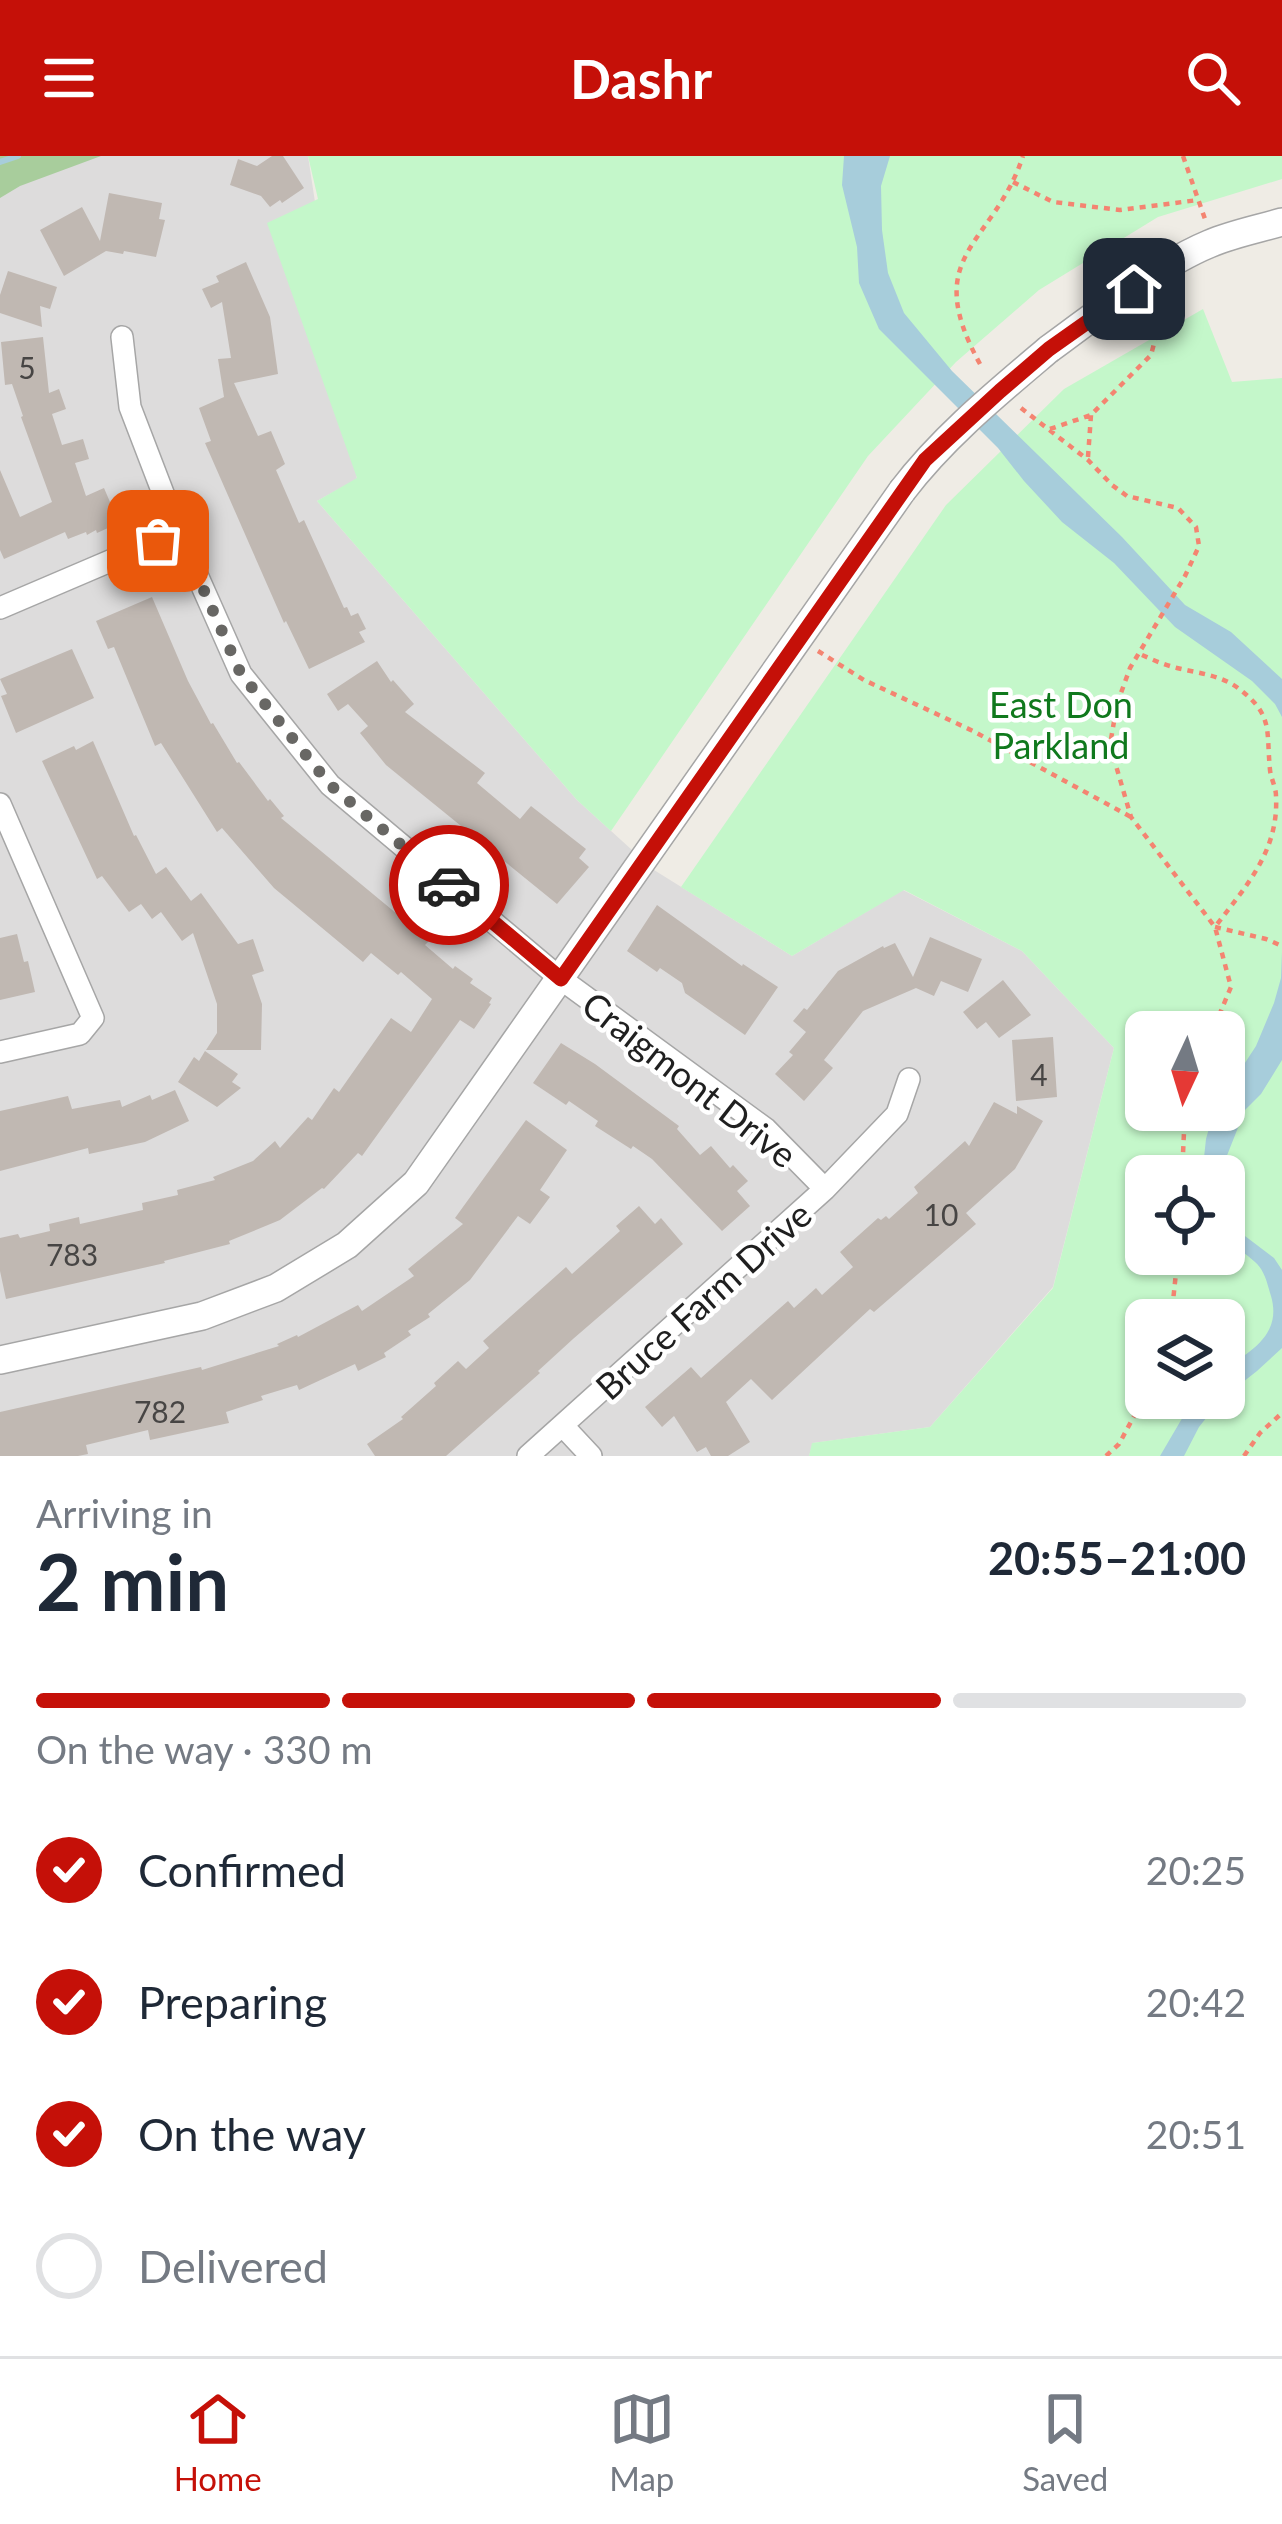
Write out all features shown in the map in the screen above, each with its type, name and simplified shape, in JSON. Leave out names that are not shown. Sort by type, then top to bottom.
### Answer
[{"type":"street","points":[[0,1360],[202,1316],[276,1288],[346,1245],[416,1183],[925,460],[1049,349],[1134,289],[1195,250],[1282,222]]},
{"type":"street","name":"Craigmont Drive","points":[[122,337],[130,407],[178,532],[241,674],[330,785],[561,979],[766,1129],[825,1190]]},
{"type":"street","points":[[0,608],[178,532]]},
{"type":"street","points":[[0,804],[93,1018],[80,1034],[0,1052]]},
{"type":"street","name":"Bruce Farm Drive","points":[[528,1456],[825,1190],[897,1114],[909,1079]]},
{"type":"street","points":[[562,1426],[591,1456]]},
{"type":"path","points":[[980,364],[965,338],[955,293],[959,269],[1013,182],[1023,156]]},
{"type":"path","points":[[1183,156],[1214,242]]},
{"type":"path","points":[[1013,182],[1053,202],[1120,210],[1198,200]]},
{"type":"path","points":[[1050,429],[1091,415],[1151,355],[1156,336],[1152,316]]},
{"type":"path","points":[[1022,408],[1127,496],[1178,508],[1196,527],[1199,546],[1130,668],[1110,745],[1131,817],[1215,927],[1231,987],[1221,1011]]},
{"type":"path","points":[[1088,460],[1091,415]]},
{"type":"path","points":[[799,638],[864,680],[973,731],[1131,817]]},
{"type":"path","points":[[1142,651],[1172,667],[1234,685],[1260,707],[1269,730],[1270,774],[1277,793],[1274,838],[1259,870],[1215,927]]},
{"type":"path","points":[[1215,927],[1282,946]]},
{"type":"path","points":[[1244,1456],[1282,1413]]},
{"type":"path","points":[[1106,1456],[1132,1419]]},
{"type":"shaded area","points":[[0,156],[308,156],[357,479],[317,501],[577,800],[654,870],[792,956],[903,890],[1022,951],[1114,1048],[1053,1287],[930,1427],[813,1443],[809,1456],[0,1456]]},
{"type":"green space","points":[[0,156],[101,156],[0,198]]},
{"type":"green space","points":[[308,156],[1282,156],[1282,179],[1158,217],[1039,290],[956,362],[868,456],[611,831],[577,800],[317,501],[357,478],[267,223],[318,199]]},
{"type":"green space","name":"East Don Parkland","points":[[1203,309],[1232,382],[1282,378],[1282,1456],[809,1456],[812,1443],[930,1427],[1053,1288],[1114,1048],[1022,951],[904,890],[792,956],[681,887],[946,505],[1064,389]]},
{"type":"water","points":[[844,156],[890,156],[881,186],[882,230],[888,273],[904,313],[952,371],[1185,605],[1231,632],[1282,679],[1282,717],[1252,681],[1175,627],[1114,563],[1062,522],[998,448],[879,329],[859,283],[857,247],[842,185]]},
{"type":"water","points":[[1282,952],[1282,1060],[1245,1110],[1245,1063],[1281,978]]},
{"type":"water","points":[[1208,1131],[1237,1131],[1227,1155],[1204,1155]]},
{"type":"water","points":[[1245,1236],[1282,1270],[1282,1348],[1245,1380],[1245,1355],[1268,1331],[1273,1309],[1261,1269],[1245,1254]]},
{"type":"water","points":[[1182,1419],[1205,1419],[1184,1456],[1160,1456]]},
{"type":"building","points":[[272,156],[283,156],[304,188],[270,207],[261,196],[230,185],[238,159],[257,166]]},
{"type":"building","points":[[109,193],[162,203],[159,219],[165,220],[156,257],[106,251],[64,276],[40,230],[82,207],[100,241]]},
{"type":"building","points":[[246,262],[270,317],[278,374],[234,383],[258,436],[271,431],[285,464],[276,470],[299,523],[304,520],[344,608],[351,616],[358,613],[366,629],[359,632],[365,642],[309,669],[205,443],[211,441],[199,408],[224,397],[218,359],[231,358],[222,302],[211,308],[202,289],[219,282],[216,276]]},
{"type":"building","points":[[8,271],[57,287],[50,309],[40,306],[42,327],[0,313]]},
{"type":"building","points":[[43,337],[49,393],[59,389],[66,409],[52,414],[62,445],[83,439],[89,459],[75,463],[86,496],[104,488],[119,523],[68,539],[65,532],[4,559],[0,470],[20,517],[52,502],[12,384],[5,385],[1,342]]},
{"type":"building","points":[[152,597],[211,724],[237,763],[284,816],[281,818],[429,941],[425,945],[453,969],[473,979],[470,983],[492,998],[491,1004],[474,1029],[460,1020],[362,1156],[358,1153],[324,1189],[280,1220],[230,1244],[165,1263],[6,1299],[0,1238],[50,1231],[49,1224],[79,1217],[80,1224],[143,1210],[142,1203],[178,1195],[177,1190],[215,1180],[213,1177],[253,1161],[275,1141],[280,1148],[308,1117],[312,1120],[334,1088],[339,1092],[391,1018],[411,1032],[432,999],[371,953],[363,962],[274,888],[222,828],[217,832],[161,743],[155,746],[114,647],[108,649],[96,621]]},
{"type":"building","points":[[72,649],[94,698],[16,733],[1,696],[7,694],[0,679]]},
{"type":"building","points":[[377,661],[414,704],[405,712],[485,773],[477,783],[520,819],[531,806],[586,849],[579,858],[589,867],[557,904],[386,765],[360,733],[368,726],[348,704],[338,711],[327,694]]},
{"type":"building","points":[[93,741],[134,836],[156,874],[166,867],[191,901],[201,893],[238,944],[253,939],[264,971],[252,975],[262,1004],[261,1050],[206,1050],[217,1033],[217,1004],[193,933],[182,941],[161,912],[152,919],[141,904],[129,912],[102,876],[97,879],[42,761]]},
{"type":"building","points":[[657,905],[778,987],[745,1035],[685,993],[682,983],[627,951]]},
{"type":"building","points":[[17,934],[35,992],[0,1000],[0,938]]},
{"type":"building","points":[[930,937],[982,959],[968,992],[941,981],[934,996],[916,988],[863,1011],[824,1060],[833,1068],[804,1101],[775,1074],[806,1032],[793,1021],[838,971],[895,943],[913,977]]},
{"type":"building","points":[[1003,980],[1031,1015],[999,1038],[986,1022],[977,1029],[963,1012]]},
{"type":"building","points":[[1053,1037],[1057,1097],[1016,1101],[1012,1040]]},
{"type":"building","points":[[561,1043],[679,1126],[700,1155],[711,1146],[748,1181],[737,1191],[750,1206],[722,1231],[652,1159],[595,1126],[598,1121],[569,1101],[566,1105],[533,1083]]},
{"type":"building","points":[[205,1051],[238,1074],[232,1082],[241,1088],[217,1107],[178,1082],[194,1057],[199,1061]]},
{"type":"building","points":[[175,1090],[189,1121],[145,1142],[89,1154],[88,1148],[0,1171],[0,1111],[68,1096],[72,1109],[120,1100],[122,1107]]},
{"type":"building","points":[[994,1102],[1017,1114],[1017,1106],[1043,1121],[1015,1169],[966,1213],[976,1224],[874,1312],[870,1309],[772,1400],[751,1379],[726,1402],[750,1442],[728,1456],[711,1456],[706,1447],[697,1452],[674,1416],[662,1427],[645,1407],[691,1367],[701,1378],[788,1301],[794,1308],[816,1288],[822,1295],[853,1267],[840,1252],[878,1218],[889,1219],[918,1193],[914,1187],[965,1141],[969,1146]]},
{"type":"building","points":[[526,1120],[567,1150],[540,1190],[550,1197],[530,1224],[518,1216],[470,1280],[408,1331],[411,1335],[384,1353],[386,1357],[358,1371],[355,1364],[299,1390],[297,1385],[261,1396],[263,1400],[226,1412],[229,1423],[150,1440],[148,1430],[86,1445],[88,1454],[78,1456],[0,1456],[0,1412],[202,1370],[279,1346],[358,1305],[362,1311],[414,1276],[408,1269],[463,1224],[455,1218]]},
{"type":"building","points":[[639,1206],[655,1224],[661,1218],[683,1244],[446,1456],[375,1456],[367,1444],[403,1419],[458,1361],[466,1369],[489,1348],[483,1341],[566,1267],[572,1274],[620,1231],[616,1226]]},
{"type":"waterway","points":[[0,162],[18,156]]},
{"type":"way so far","points":[[158,541],[178,532],[241,674],[330,785],[449,885]]},
{"type":"route","points":[[449,885],[561,979],[925,460],[1049,349],[1134,289]]}]
